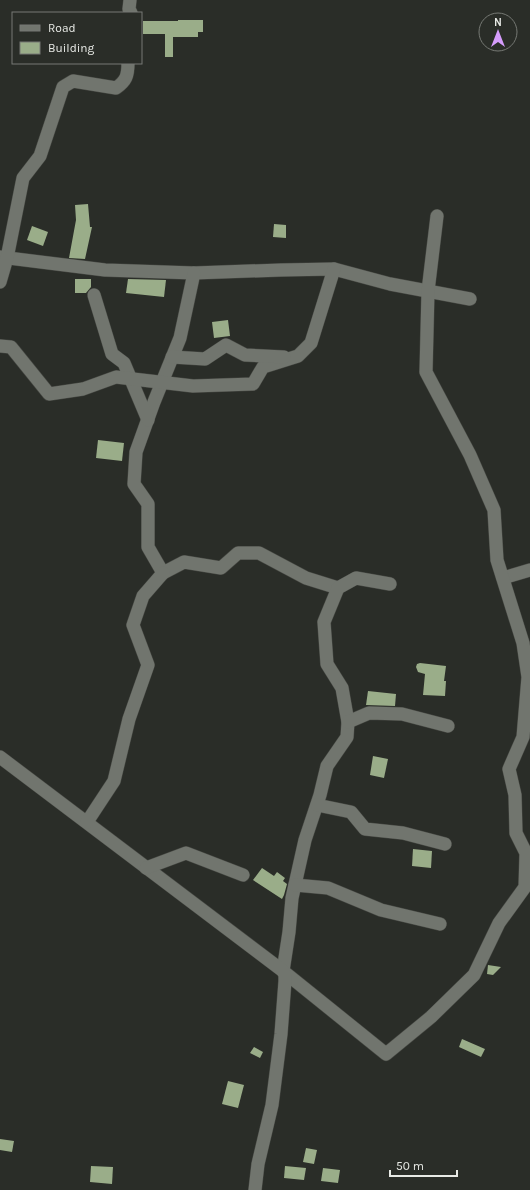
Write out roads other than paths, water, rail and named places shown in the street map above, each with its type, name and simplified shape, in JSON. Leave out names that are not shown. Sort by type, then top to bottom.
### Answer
[{"type":"street","points":[[130,0],[131,12]]},
{"type":"street","points":[[0,282],[4,257],[23,178],[40,156],[63,87],[73,81],[116,88],[123,84],[128,74],[128,64]]},
{"type":"street","points":[[0,756],[283,971],[386,1054],[431,1017],[474,975],[499,923],[525,887],[526,853],[516,833],[515,795],[509,769],[523,737],[528,677],[523,643],[497,560],[494,510],[470,455],[426,372],[428,291],[437,216]]},
{"type":"street","points":[[4,257],[105,270],[194,273],[334,269],[390,284],[470,300]]},
{"type":"street","points":[[0,346],[11,347],[49,394],[84,389],[116,377],[193,386],[253,384],[263,367],[298,356],[311,344],[334,269]]},
{"type":"street","points":[[163,574],[148,547],[148,504],[134,484],[136,452],[180,338],[194,273]]},
{"type":"street","points":[[94,295],[112,354],[124,363],[129,378],[148,420]]},
{"type":"street","points":[[172,357],[205,359],[226,345],[245,355],[291,358]]},
{"type":"street","points":[[87,822],[114,781],[129,719],[148,665],[133,626],[143,596],[163,574],[184,562],[221,568],[238,553],[259,552],[306,578],[338,588]]},
{"type":"street","points":[[503,578],[530,570]]},
{"type":"street","points":[[256,1190],[258,1164],[272,1105],[281,1034],[285,981],[283,971],[292,898],[305,840],[317,805],[327,766],[347,737],[348,722],[342,688],[327,664],[324,622],[338,588],[356,578],[390,584]]},
{"type":"street","points":[[348,722],[369,713],[402,714],[448,726]]},
{"type":"street","points":[[317,805],[351,812],[365,830],[403,833],[445,844]]},
{"type":"street","points":[[146,868],[186,853],[243,875]]},
{"type":"street","points":[[295,885],[328,888],[381,910],[440,924]]}]
